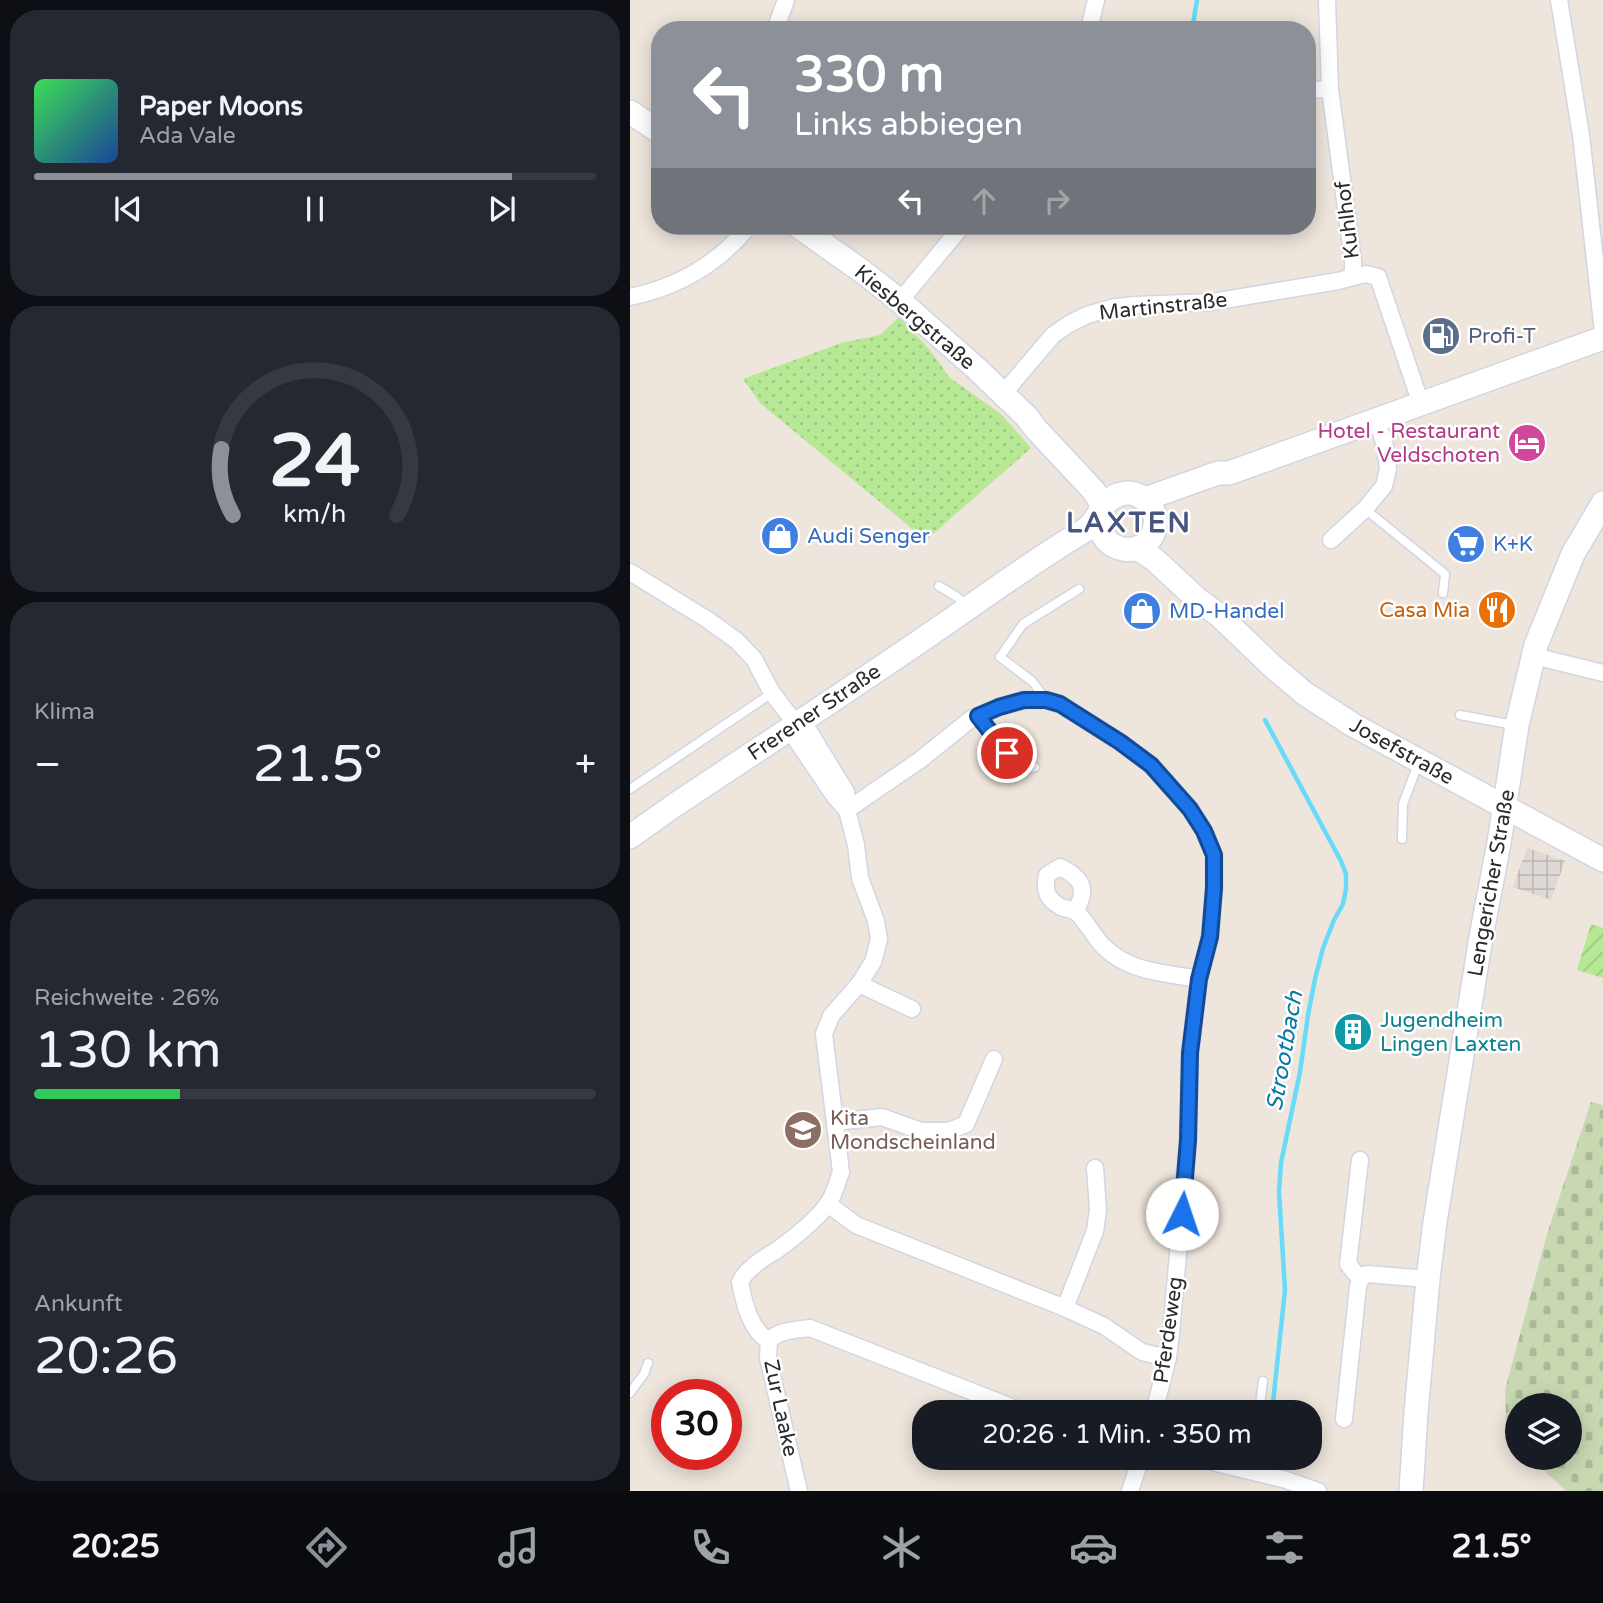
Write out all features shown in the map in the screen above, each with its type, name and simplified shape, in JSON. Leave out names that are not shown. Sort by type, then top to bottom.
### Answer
[{"type":"main road","points":[[630,112],[651,126]]},
{"type":"main road","name":"Kiesbergstraße","points":[[811,235],[900,301],[1026,416],[1093,490],[1099,499],[1100,512]]},
{"type":"main road","points":[[1148,524],[1138,495],[1123,493],[1110,499],[1100,512],[1100,531],[1107,541],[1127,550],[1148,524],[1218,473],[1229,474],[1603,338]]},
{"type":"main road","name":"Kiesbergstraße","points":[[1026,416],[1048,430],[1110,487],[1123,493]]},
{"type":"main road","name":"Lengericher Straße","points":[[1411,1491],[1428,1279],[1441,1175],[1517,725],[1536,645],[1573,554],[1603,503]]},
{"type":"main road","name":"Frerener Straße","points":[[630,837],[1034,562],[1088,529],[1100,512]]},
{"type":"main road","name":"Josefstraße","points":[[1148,524],[1156,560],[1304,693],[1353,725],[1603,860]]},
{"type":"main road","name":"Frerener Straße","points":[[998,588],[1086,547],[1107,541]]},
{"type":"street","points":[[778,21],[786,0]]},
{"type":"street","points":[[1091,21],[1096,0]]},
{"type":"street","name":"Kuhlhof","points":[[1327,0],[1330,89],[1353,277],[1366,274],[1378,277],[1420,404]]},
{"type":"street","points":[[1559,0],[1581,135],[1603,332]]},
{"type":"street","points":[[1316,90],[1330,89]]},
{"type":"street","points":[[630,297],[650,293],[688,278],[710,264],[741,235]]},
{"type":"street","points":[[900,301],[955,235]]},
{"type":"street","name":"Martinstraße","points":[[1003,394],[1053,335],[1087,314],[1115,307],[1212,302],[1353,277]]},
{"type":"street","points":[[1331,540],[1365,509],[1384,486],[1388,469],[1385,446],[1377,420]]},
{"type":"street","points":[[630,572],[737,640],[754,659],[772,692],[846,792],[847,810]]},
{"type":"street","points":[[1534,656],[1603,673]]},
{"type":"street","points":[[847,810],[920,760],[971,719],[1024,700],[1046,700]]},
{"type":"street","name":"Pferdeweg","points":[[1046,700],[1060,704],[1151,765],[1190,809],[1204,831],[1214,855],[1210,937],[1199,979],[1190,1053],[1188,1140],[1176,1289],[1168,1358],[1157,1400]]},
{"type":"street","name":"Zur Laake","points":[[799,1491],[768,1358],[769,1341],[762,1337],[752,1323],[740,1282],[745,1273],[790,1239],[828,1204],[841,1171],[824,1034],[831,1016],[859,984],[873,962],[879,939],[876,921],[860,878],[856,845],[847,810]]},
{"type":"street","points":[[1075,911],[1103,947],[1124,963],[1139,969],[1199,979]]},
{"type":"street","points":[[859,984],[912,1009]]},
{"type":"street","points":[[835,1122],[882,1117],[921,1131],[949,1131],[966,1124],[994,1059]]},
{"type":"street","points":[[1360,1160],[1348,1264],[1362,1276],[1367,1274],[1428,1279]]},
{"type":"street","points":[[1065,1308],[1095,1231],[1098,1210],[1095,1168]]},
{"type":"street","points":[[828,1204],[856,1225],[1065,1308],[1104,1326],[1142,1352],[1168,1358]]},
{"type":"street","points":[[1345,1419],[1358,1286],[1362,1276]]},
{"type":"street","points":[[769,1341],[778,1334],[810,1328],[993,1400]]},
{"type":"street","points":[[1130,1491],[1136,1470]]},
{"type":"street","points":[[1264,1470],[1318,1491]]},
{"type":"lane","points":[[1365,509],[1445,574],[1443,593]]},
{"type":"lane","points":[[939,586],[968,607]]},
{"type":"lane","name":"Pferdeweg","points":[[1046,700],[1033,682],[1000,657],[1023,624],[1079,589]]},
{"type":"lane","points":[[630,789],[772,692]]},
{"type":"lane","points":[[1460,715],[1517,725]]},
{"type":"lane","points":[[978,716],[1021,771],[1035,767]]},
{"type":"lane","points":[[1402,839],[1403,804],[1419,761]]},
{"type":"lane","points":[[630,1393],[644,1374],[648,1363]]},
{"type":"lane","points":[[1261,1400],[1264,1381]]},
{"type":"green space","points":[[899,317],[929,349],[950,378],[1001,414],[1031,448],[926,540],[761,404],[743,379],[841,343],[880,335]]},
{"type":"green space","points":[[1591,924],[1603,928],[1603,978],[1577,970]]},
{"type":"green space","points":[[1591,1102],[1603,1105],[1603,1491],[1566,1491],[1544,1470],[1582,1470],[1582,1393],[1505,1393],[1547,1234]]},
{"type":"shaded area","points":[[1527,848],[1565,861],[1551,900],[1513,887]]},
{"type":"waterway","name":"Strootbach","points":[[1194,21],[1197,0]]},
{"type":"waterway","name":"Strootbach","points":[[1265,720],[1346,874],[1343,904],[1323,948],[1315,979],[1300,1072],[1281,1163],[1279,1192],[1285,1290],[1273,1400]]},
{"type":"place","name":"Profi-T","points":[[1441,336]]},
{"type":"place","name":"Hotel - Restaurant Veldschoten","points":[[1527,443]]},
{"type":"place","name":"Audi Senger","points":[[780,536]]},
{"type":"place","name":"K+K","points":[[1466,544]]},
{"type":"place","name":"Casa Mia","points":[[1497,610]]},
{"type":"place","name":"MD-Handel","points":[[1142,611]]},
{"type":"place","name":"Jugendheim Lingen Laxten","points":[[1353,1032]]},
{"type":"place","name":"Kita Mondscheinland","points":[[803,1130]]},
{"type":"district","name":"LAXTEN","points":[[1129,522]]},
{"type":"route","points":[[1007,753],[978,716],[1024,700],[1046,700],[1060,704],[1151,765],[1190,809],[1204,831],[1214,855],[1210,937],[1199,979],[1190,1053],[1188,1140],[1182,1214]]}]
